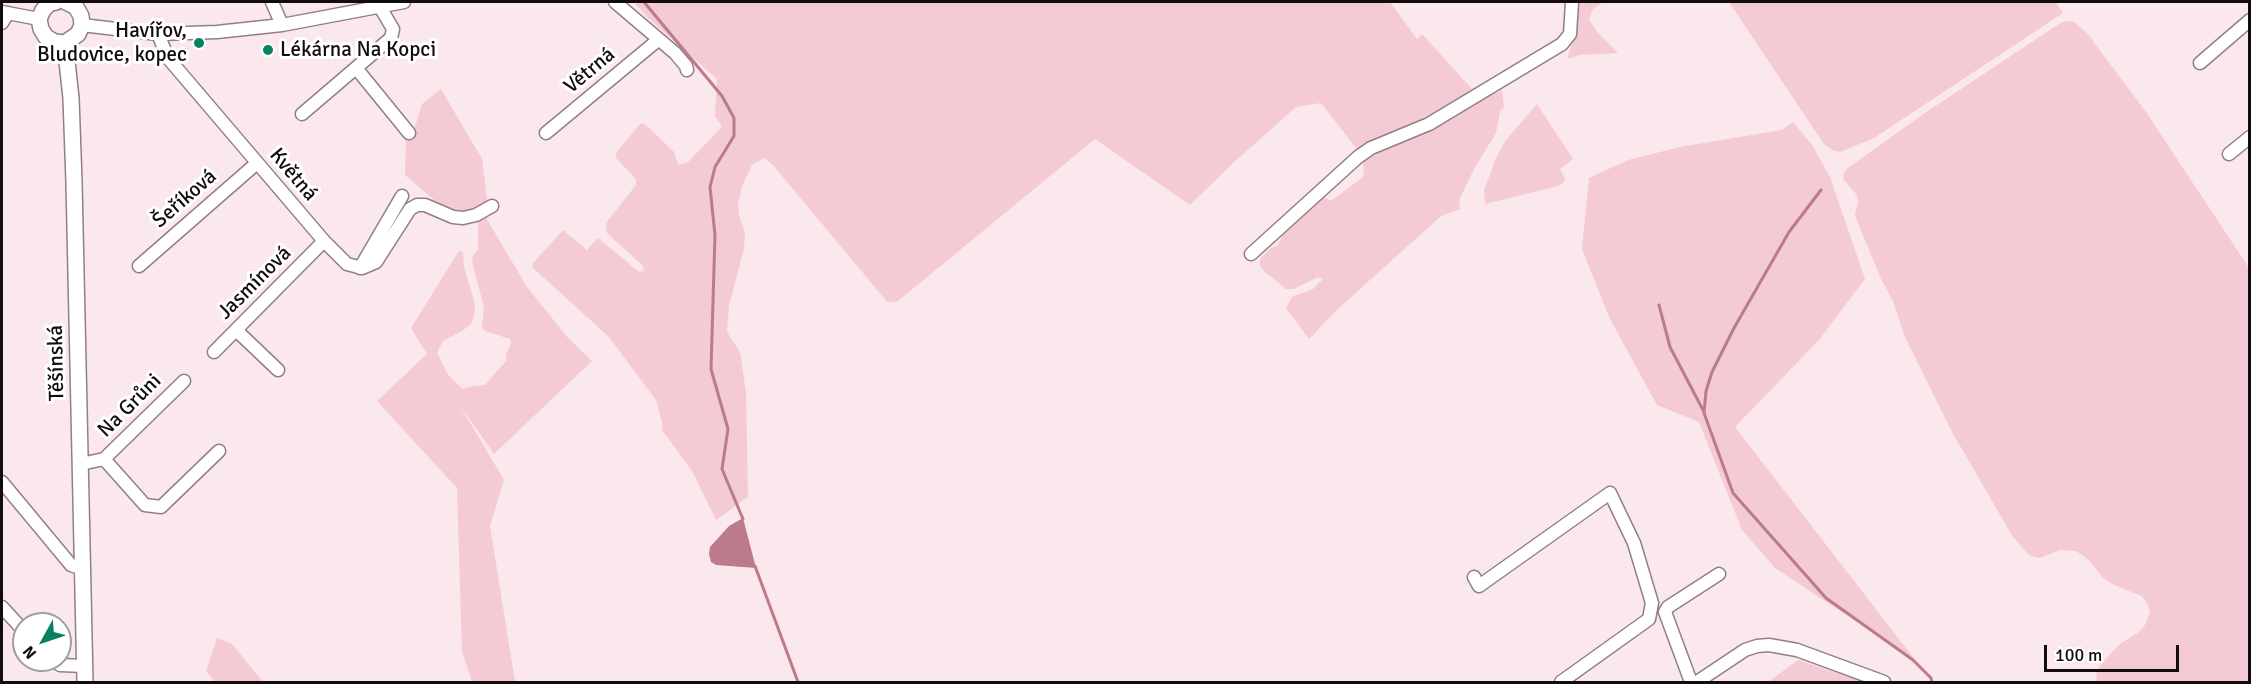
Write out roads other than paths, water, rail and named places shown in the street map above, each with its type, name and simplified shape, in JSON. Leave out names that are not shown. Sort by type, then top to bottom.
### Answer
[{"type":"main road","points":[[56,2],[50,3],[43,10],[39,19],[41,29],[46,37],[55,42],[65,43],[78,34],[82,25],[81,16],[76,7],[66,2]]},
{"type":"main road","name":"Těšínská","points":[[65,43],[72,108],[85,682]]},
{"type":"street","points":[[272,2],[282,25]]},
{"type":"street","points":[[82,25],[158,34],[218,32],[282,25],[404,2]]},
{"type":"street","points":[[615,2],[675,53],[687,70]]},
{"type":"street","points":[[1251,254],[1358,157],[1371,148],[1429,124],[1562,44],[1570,34],[1572,2]]},
{"type":"street","points":[[302,114],[391,38],[393,29],[380,7]]},
{"type":"street","points":[[4,16],[39,19]]},
{"type":"street","points":[[2200,63],[2250,21]]},
{"type":"street","name":"Květná","points":[[158,34],[168,58],[324,241],[347,264],[360,268]]},
{"type":"street","name":"Větrná","points":[[546,133],[658,40]]},
{"type":"street","points":[[356,68],[409,133]]},
{"type":"street","points":[[2229,154],[2250,137]]},
{"type":"street","name":"Šeříková","points":[[139,266],[257,163]]},
{"type":"street","points":[[360,268],[402,196]]},
{"type":"street","points":[[360,268],[369,266],[379,259],[410,209],[417,205],[425,205],[453,217],[463,218],[476,215],[492,206]]},
{"type":"street","name":"Jasmínová","points":[[214,352],[324,241]]},
{"type":"street","points":[[236,330],[278,370]]},
{"type":"street","name":"Na Grůni","points":[[81,464],[104,459],[184,381]]},
{"type":"street","name":"Na Grůni","points":[[104,459],[145,505],[161,507],[219,451]]},
{"type":"street","points":[[2,482],[71,565],[83,569]]},
{"type":"street","points":[[1478,585],[1610,493],[1634,543],[1652,603],[1649,619],[1561,682]]},
{"type":"street","points":[[1691,682],[1665,612],[1668,607],[1719,573]]},
{"type":"street","points":[[1697,682],[1745,650],[1769,645],[1797,650],[1884,682]]},
{"type":"street","points":[[72,665],[85,666]]},
{"type":"waterway","points":[[644,2],[722,96],[734,118],[734,136],[715,167],[710,187],[715,235],[711,369],[728,429],[722,469],[743,519]]},
{"type":"waterway","points":[[1821,190],[1789,232],[1734,328],[1712,372],[1706,391],[1704,413],[1733,493],[1826,598],[1913,660],[1931,678],[1932,682]]},
{"type":"waterway","points":[[1659,305],[1670,347],[1703,410]]},
{"type":"waterway","points":[[755,566],[798,682]]},
{"type":"place","name":"Havířov, Bludovice, kopec","points":[[199,43]]},
{"type":"place","name":"Lékárna Na Kopci","points":[[268,50]]}]
